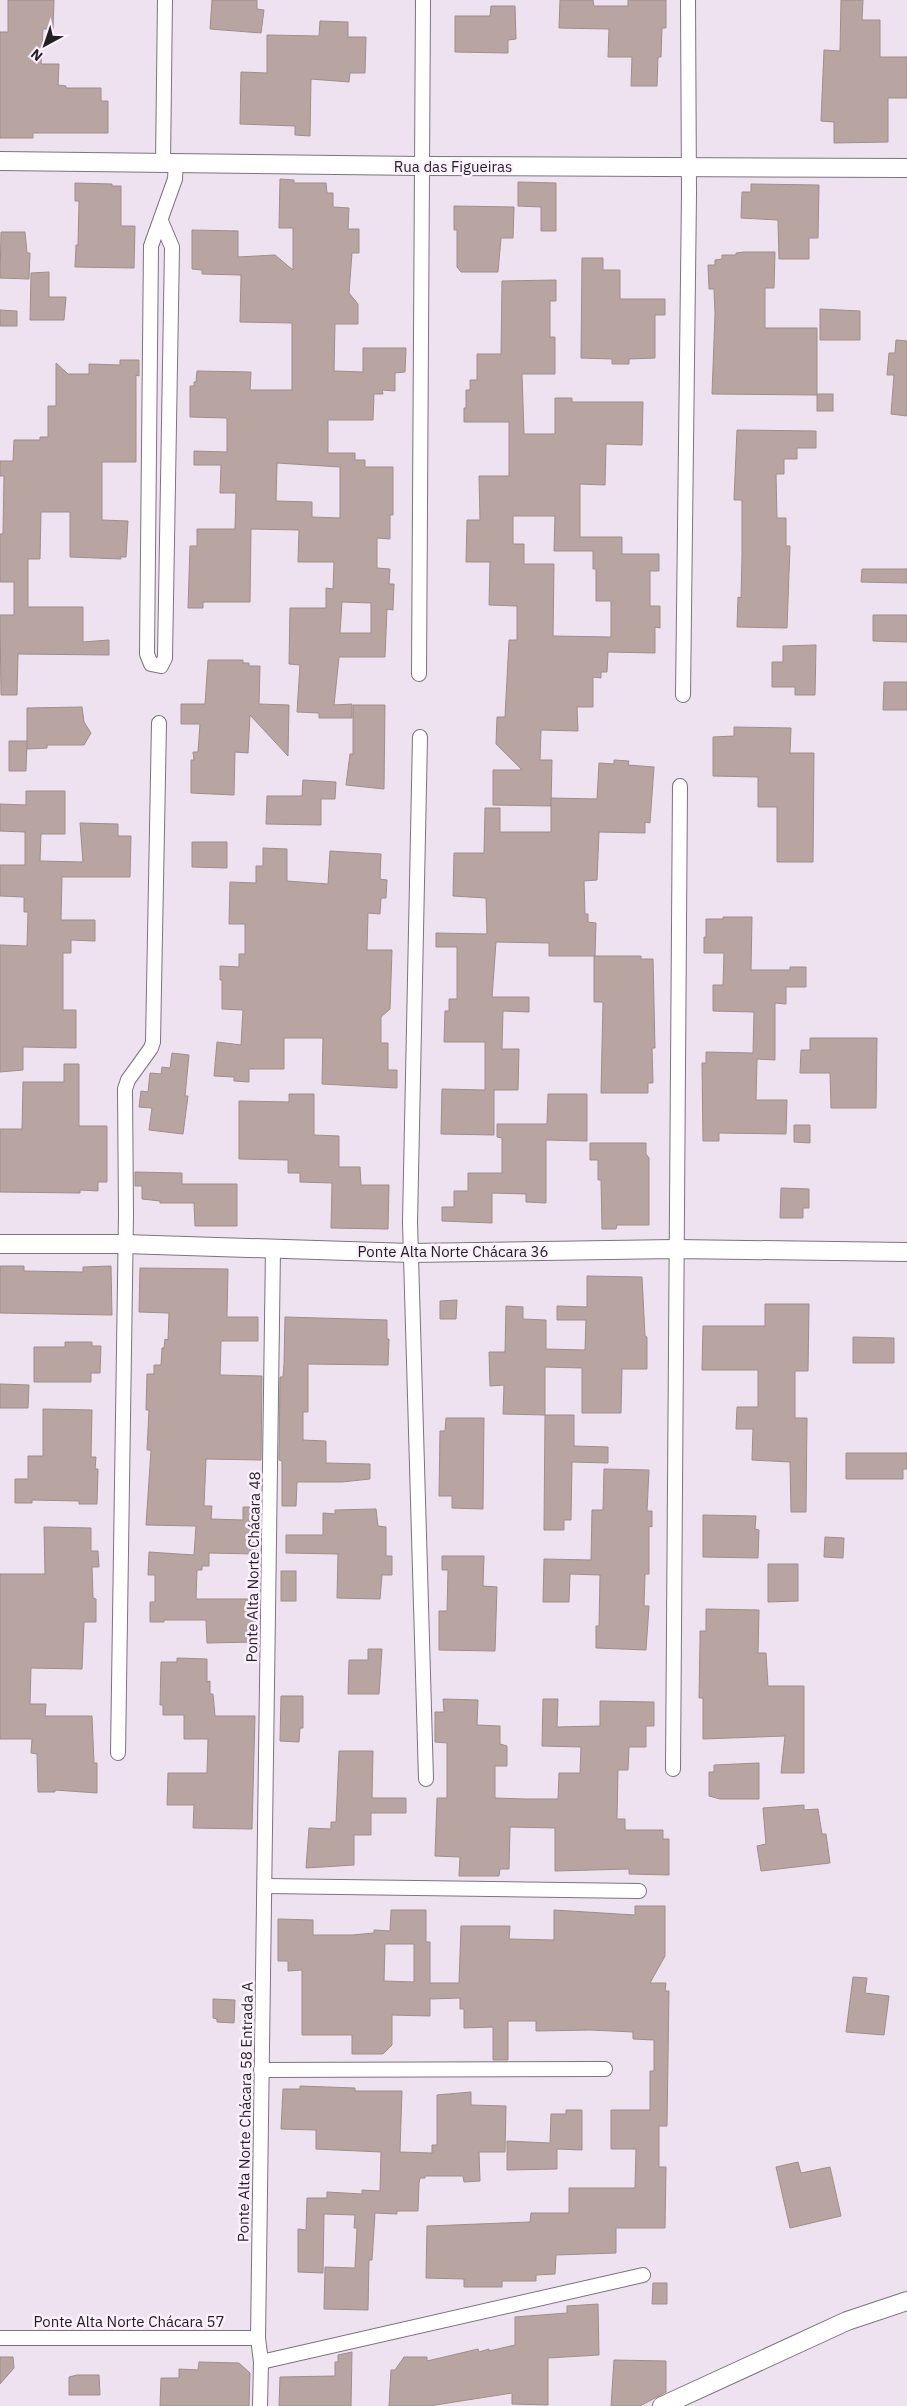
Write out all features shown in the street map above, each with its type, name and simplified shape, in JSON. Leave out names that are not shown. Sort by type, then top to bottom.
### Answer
[{"type":"street","points":[[161,221],[172,247],[165,658],[161,666],[156,666],[152,664],[147,654],[152,246],[175,179],[169,162],[165,0]]},
{"type":"street","points":[[419,674],[423,0]]},
{"type":"street","points":[[683,695],[688,0]]},
{"type":"street","name":"Rua das Figueiras","points":[[0,161],[421,166],[907,168]]},
{"type":"street","points":[[149,402],[169,403]]},
{"type":"street","points":[[118,1753],[125,1089],[128,1080],[151,1048],[153,1042],[160,722]]},
{"type":"street","points":[[420,737],[411,1253],[426,1779]]},
{"type":"street","points":[[673,1769],[680,786]]},
{"type":"street","name":"Ponte Alta Norte Chácara 36","points":[[0,1244],[124,1244],[411,1253],[676,1249],[907,1252]]},
{"type":"street","name":"Ponte Alta Norte Chácara 48","points":[[265,1886],[273,1248]]},
{"type":"street","points":[[265,1886],[639,1892]]},
{"type":"street","name":"Ponte Alta Norte Chácara 58 Entrada A","points":[[258,2338],[265,1886]]},
{"type":"street","points":[[261,2070],[605,2069]]},
{"type":"street","points":[[261,2362],[643,2276]]},
{"type":"street","points":[[662,2406],[682,2401],[847,2321],[907,2300]]},
{"type":"street","name":"Ponte Alta Norte Chácara 57","points":[[0,2338],[258,2338]]},
{"type":"street","points":[[258,2338],[261,2362],[260,2406]]},
{"type":"building","points":[[8,0],[54,0],[53,29],[43,29],[41,64],[59,64],[58,85],[66,86],[66,88],[101,88],[101,101],[108,101],[108,133],[33,133],[33,138],[0,138],[0,32],[8,32]]},
{"type":"building","points":[[212,0],[257,0],[257,9],[264,10],[261,33],[210,29]]},
{"type":"building","points":[[560,0],[593,0],[594,6],[628,6],[628,0],[666,0],[666,28],[662,28],[657,86],[631,86],[632,57],[608,57],[609,29],[559,28]]},
{"type":"building","points":[[841,0],[863,0],[862,20],[880,20],[880,57],[907,57],[907,98],[888,98],[888,142],[834,143],[834,122],[821,121],[824,50],[840,51]]},
{"type":"building","points":[[491,6],[515,6],[516,39],[508,40],[508,53],[455,52],[455,16],[490,16]]},
{"type":"building","points":[[320,21],[348,22],[348,37],[366,37],[365,73],[350,73],[349,82],[311,79],[310,136],[295,135],[295,126],[240,124],[241,72],[267,73],[267,35],[319,36]]},
{"type":"building","points":[[280,179],[294,180],[294,183],[326,183],[327,193],[333,193],[333,207],[349,208],[348,229],[359,229],[359,253],[352,253],[349,293],[358,304],[358,324],[335,324],[334,371],[363,372],[363,348],[406,348],[405,372],[395,373],[395,391],[382,390],[383,394],[374,394],[373,420],[328,420],[328,453],[355,453],[355,460],[365,460],[365,467],[393,467],[393,515],[390,515],[390,539],[377,538],[377,568],[390,569],[389,584],[394,584],[393,610],[387,609],[385,657],[339,657],[334,705],[352,704],[352,718],[319,718],[319,713],[297,712],[300,665],[289,664],[290,608],[326,608],[326,588],[333,589],[334,562],[298,562],[299,530],[251,529],[250,602],[203,602],[203,608],[188,608],[190,546],[197,546],[197,529],[235,529],[236,493],[220,493],[221,465],[194,465],[194,451],[227,452],[227,418],[190,417],[190,386],[194,386],[194,382],[196,382],[197,371],[251,372],[250,390],[292,390],[292,323],[240,322],[241,275],[202,274],[202,270],[192,269],[192,230],[238,231],[238,257],[275,255],[293,270],[293,228],[279,228]],"holes":[[[277,463],[340,467],[340,518],[312,517],[312,502],[276,501]],[[342,602],[371,603],[371,633],[340,633]]]},
{"type":"building","points":[[518,182],[556,183],[556,231],[541,231],[541,207],[518,206]]},
{"type":"building","points":[[75,183],[121,186],[121,226],[135,226],[134,268],[75,267],[76,245],[78,245],[79,201],[75,201]]},
{"type":"building","points":[[751,184],[819,185],[818,238],[809,238],[809,259],[779,259],[778,220],[741,218],[742,192],[751,192]]},
{"type":"building","points":[[454,206],[514,207],[513,238],[501,238],[498,272],[461,272],[457,267],[457,230],[454,230]]},
{"type":"building","points":[[1,232],[25,232],[27,253],[30,253],[29,279],[0,278]]},
{"type":"building","points":[[775,252],[774,288],[765,288],[765,328],[817,328],[817,395],[712,394],[715,314],[714,289],[709,289],[708,265],[715,265],[715,260],[722,259],[722,255],[736,255],[736,253]]},
{"type":"building","points":[[582,258],[603,258],[603,270],[620,270],[620,299],[665,299],[665,315],[655,315],[655,358],[629,359],[629,364],[612,364],[612,359],[581,358]]},
{"type":"building","points":[[49,272],[49,297],[66,297],[64,320],[30,320],[31,273]]},
{"type":"building","points":[[556,280],[556,301],[550,301],[550,337],[555,337],[555,374],[522,374],[524,434],[555,434],[555,398],[572,398],[572,402],[643,402],[642,445],[606,444],[605,485],[580,484],[580,537],[622,537],[622,554],[659,554],[659,571],[650,571],[650,606],[660,606],[660,628],[655,627],[655,653],[608,652],[607,672],[601,672],[601,678],[593,677],[593,707],[577,707],[578,731],[541,730],[540,760],[552,760],[551,806],[493,805],[493,770],[522,770],[496,744],[497,717],[505,717],[509,640],[517,640],[517,606],[489,605],[490,562],[466,562],[467,520],[480,520],[479,476],[509,476],[509,422],[464,422],[466,390],[470,390],[470,380],[477,380],[477,354],[501,354],[502,281]],"holes":[[[513,516],[555,516],[554,551],[593,551],[593,569],[596,569],[596,601],[611,601],[611,637],[553,636],[554,564],[524,564],[524,544],[513,544]]]},
{"type":"building","points":[[820,309],[860,311],[860,340],[820,340]]},
{"type":"building","points":[[0,310],[17,311],[17,326],[0,326]]},
{"type":"building","points":[[896,340],[907,341],[907,416],[891,414],[894,375],[887,375],[889,353],[895,353]]},
{"type":"building","points":[[120,360],[139,360],[139,376],[136,375],[136,462],[102,462],[102,520],[128,521],[126,557],[120,557],[121,559],[70,557],[70,512],[41,512],[40,559],[28,559],[28,607],[83,607],[83,642],[109,640],[109,655],[18,654],[17,695],[1,695],[0,615],[14,615],[14,582],[0,582],[0,534],[3,534],[4,476],[0,476],[0,461],[13,461],[14,440],[40,440],[40,437],[48,437],[48,406],[56,406],[56,363],[68,374],[89,374],[89,364],[120,365]]},
{"type":"building","points":[[817,394],[833,394],[833,411],[817,411]]},
{"type":"building","points":[[737,430],[816,431],[816,448],[797,448],[797,459],[784,459],[784,474],[776,474],[777,518],[786,518],[786,546],[790,546],[787,628],[737,627],[738,597],[741,598],[742,500],[734,500]]},
{"type":"building","points":[[862,569],[907,569],[907,583],[861,582]]},
{"type":"building","points":[[873,615],[907,615],[907,642],[873,641]]},
{"type":"building","points":[[816,645],[815,695],[795,695],[795,687],[772,687],[772,662],[783,662],[783,646]]},
{"type":"building","points":[[208,660],[243,660],[243,663],[249,663],[249,666],[260,666],[259,704],[289,705],[288,756],[250,715],[248,753],[235,752],[234,795],[191,793],[191,760],[194,760],[193,752],[198,752],[200,724],[181,724],[181,704],[205,704]]},
{"type":"building","points":[[884,682],[907,682],[907,710],[883,710]]},
{"type":"building","points":[[353,705],[385,705],[384,789],[346,785],[350,754],[353,754]]},
{"type":"building","points":[[82,707],[84,722],[91,733],[84,745],[47,745],[47,748],[27,749],[27,708]]},
{"type":"building","points":[[734,727],[791,728],[790,753],[814,753],[813,862],[777,862],[777,807],[758,807],[758,777],[713,776],[713,737],[734,736]]},
{"type":"building","points":[[9,741],[27,741],[26,771],[9,771]]},
{"type":"building","points":[[614,760],[629,761],[628,765],[654,767],[650,823],[645,822],[645,833],[599,832],[597,880],[584,881],[585,914],[588,914],[588,922],[596,923],[595,956],[549,956],[549,943],[496,942],[492,997],[529,997],[529,1012],[503,1011],[502,1049],[519,1049],[518,1090],[494,1090],[494,1135],[441,1134],[442,1089],[485,1090],[485,1042],[444,1042],[445,1011],[449,1011],[449,999],[457,999],[457,947],[436,947],[436,933],[487,934],[486,898],[453,896],[454,853],[484,853],[485,808],[500,808],[500,832],[551,832],[551,798],[597,799],[599,763],[614,764]]},
{"type":"building","points":[[303,780],[336,782],[335,799],[321,799],[321,825],[266,824],[267,796],[302,796]]},
{"type":"building","points":[[26,791],[65,791],[65,834],[41,834],[40,861],[83,862],[80,823],[118,824],[118,836],[131,836],[130,877],[62,877],[61,920],[95,920],[95,941],[71,940],[71,953],[63,953],[63,1010],[76,1010],[76,1048],[23,1047],[23,1070],[0,1072],[0,945],[27,946],[28,912],[24,912],[24,897],[0,896],[0,865],[25,865],[25,832],[0,831],[0,804],[26,805]]},
{"type":"building","points":[[192,842],[227,842],[227,868],[192,867]]},
{"type":"building","points":[[263,848],[287,849],[287,881],[328,884],[330,851],[381,854],[380,879],[387,880],[386,898],[381,898],[380,914],[368,913],[367,950],[392,950],[390,1009],[381,1017],[381,1043],[388,1043],[388,1070],[397,1070],[397,1088],[322,1084],[323,1038],[284,1038],[284,1069],[249,1069],[249,1082],[234,1081],[234,1077],[214,1076],[217,1042],[241,1045],[243,1010],[222,1009],[222,980],[220,980],[220,966],[239,967],[239,954],[245,954],[245,924],[229,924],[230,882],[256,883],[256,866],[263,866]]},
{"type":"building","points":[[723,917],[752,917],[751,970],[790,970],[790,967],[806,967],[806,987],[786,987],[786,1004],[775,1003],[775,1060],[757,1059],[756,1100],[787,1100],[786,1134],[719,1133],[719,1141],[703,1141],[702,1063],[706,1063],[706,1052],[753,1053],[754,1012],[713,1011],[713,985],[723,985],[724,953],[704,953],[704,937],[706,937],[706,919],[723,919]]},
{"type":"building","points":[[594,956],[641,956],[641,959],[653,959],[655,1048],[652,1048],[653,1083],[648,1083],[648,1093],[601,1093],[603,1002],[594,1002]]},
{"type":"building","points":[[810,1038],[877,1038],[876,1108],[831,1108],[830,1073],[800,1073],[801,1050],[810,1050]]},
{"type":"building","points":[[172,1053],[189,1055],[185,1096],[188,1096],[183,1134],[149,1130],[152,1108],[139,1107],[141,1091],[148,1092],[150,1073],[161,1074],[162,1067],[170,1068]]},
{"type":"building","points":[[64,1064],[79,1064],[79,1126],[107,1126],[107,1182],[98,1182],[98,1191],[80,1190],[80,1193],[0,1192],[0,1129],[22,1129],[23,1082],[64,1082]]},
{"type":"building","points":[[289,1094],[314,1094],[314,1135],[339,1136],[339,1167],[360,1167],[361,1185],[389,1185],[388,1229],[331,1228],[332,1183],[300,1182],[300,1173],[288,1173],[288,1160],[239,1159],[239,1101],[289,1102]]},
{"type":"building","points":[[548,1094],[587,1094],[587,1141],[546,1140],[546,1203],[526,1202],[526,1194],[492,1193],[492,1223],[442,1221],[442,1207],[454,1207],[454,1191],[468,1191],[468,1173],[502,1173],[502,1138],[497,1137],[497,1124],[547,1124]]},
{"type":"building","points":[[794,1125],[810,1125],[810,1143],[794,1142]]},
{"type":"building","points":[[590,1143],[646,1143],[646,1154],[649,1158],[649,1225],[617,1225],[616,1229],[602,1229],[601,1180],[598,1180],[598,1160],[590,1160]]},
{"type":"building","points":[[135,1172],[182,1173],[182,1184],[237,1184],[237,1226],[195,1226],[194,1203],[160,1203],[160,1201],[142,1199],[142,1186],[135,1186]]},
{"type":"building","points":[[781,1188],[809,1189],[809,1208],[803,1208],[803,1218],[780,1218]]},
{"type":"building","points":[[0,1266],[24,1266],[24,1271],[83,1272],[83,1267],[111,1266],[112,1315],[0,1313]]},
{"type":"building","points":[[140,1268],[228,1269],[227,1317],[258,1317],[258,1341],[221,1341],[220,1375],[262,1376],[261,1460],[206,1459],[204,1506],[212,1506],[211,1519],[243,1520],[243,1507],[257,1507],[256,1554],[209,1553],[209,1566],[202,1566],[202,1570],[197,1570],[196,1599],[256,1599],[255,1642],[207,1643],[206,1620],[150,1622],[150,1602],[155,1602],[155,1575],[148,1575],[149,1552],[194,1555],[196,1526],[146,1525],[151,1450],[147,1450],[149,1410],[146,1410],[147,1374],[154,1374],[154,1365],[161,1365],[162,1348],[164,1348],[165,1339],[168,1340],[169,1313],[139,1312]]},
{"type":"building","points":[[587,1276],[642,1277],[645,1336],[647,1337],[647,1369],[622,1369],[621,1413],[582,1413],[582,1368],[545,1367],[545,1415],[503,1414],[504,1385],[490,1386],[489,1352],[505,1352],[506,1306],[523,1307],[523,1319],[546,1320],[546,1349],[585,1350],[586,1320],[557,1320],[557,1306],[587,1307]]},
{"type":"building","points":[[457,1300],[456,1319],[440,1319],[440,1301]]},
{"type":"building","points":[[765,1304],[809,1304],[808,1371],[795,1371],[795,1418],[807,1418],[806,1512],[791,1512],[790,1462],[752,1460],[753,1429],[736,1429],[737,1407],[758,1407],[758,1370],[702,1370],[703,1326],[765,1326]]},
{"type":"building","points":[[285,1317],[387,1320],[387,1339],[389,1339],[388,1365],[308,1364],[308,1412],[303,1412],[303,1440],[326,1441],[326,1463],[370,1464],[370,1479],[342,1482],[297,1482],[296,1506],[282,1506],[282,1461],[279,1460],[280,1377],[283,1377]]},
{"type":"building","points":[[853,1337],[894,1338],[894,1363],[853,1363]]},
{"type":"building","points":[[65,1342],[92,1342],[92,1346],[101,1346],[100,1373],[91,1373],[91,1382],[34,1382],[34,1347],[65,1347]]},
{"type":"building","points":[[0,1384],[29,1385],[28,1408],[0,1408]]},
{"type":"building","points":[[43,1409],[92,1410],[91,1457],[96,1457],[95,1469],[98,1469],[97,1504],[79,1504],[79,1501],[32,1500],[32,1503],[15,1503],[15,1479],[28,1479],[28,1456],[43,1456]]},
{"type":"building","points":[[545,1415],[574,1415],[574,1446],[608,1447],[608,1463],[572,1462],[571,1520],[564,1520],[564,1530],[544,1530]]},
{"type":"building","points":[[446,1418],[484,1418],[483,1509],[452,1508],[452,1496],[439,1496],[440,1431],[445,1431]]},
{"type":"building","points":[[846,1453],[907,1453],[907,1469],[903,1469],[903,1479],[846,1479]]},
{"type":"building","points":[[604,1469],[649,1470],[647,1511],[652,1511],[652,1527],[649,1526],[649,1574],[645,1574],[644,1606],[649,1606],[646,1650],[596,1648],[596,1626],[599,1626],[600,1575],[570,1574],[569,1602],[543,1602],[544,1559],[591,1560],[592,1510],[603,1510]]},
{"type":"building","points":[[376,1509],[378,1526],[386,1527],[386,1556],[392,1556],[392,1575],[382,1575],[380,1599],[337,1598],[338,1554],[286,1553],[286,1535],[323,1535],[323,1513],[335,1514],[335,1510]]},
{"type":"building","points":[[703,1515],[756,1516],[755,1529],[759,1530],[758,1558],[703,1557]]},
{"type":"building","points":[[44,1527],[91,1528],[91,1551],[98,1551],[99,1567],[92,1567],[93,1598],[96,1599],[96,1622],[84,1622],[82,1669],[31,1668],[30,1704],[46,1704],[45,1716],[92,1716],[94,1763],[97,1763],[97,1793],[55,1790],[55,1792],[38,1792],[37,1754],[31,1753],[32,1739],[0,1739],[0,1574],[45,1574]]},
{"type":"building","points":[[825,1537],[844,1538],[843,1558],[824,1557]]},
{"type":"building","points":[[442,1556],[484,1556],[483,1586],[497,1587],[495,1651],[439,1650],[439,1611],[447,1611],[448,1570],[442,1570]]},
{"type":"building","points":[[768,1564],[798,1564],[798,1601],[768,1602]]},
{"type":"building","points":[[281,1571],[296,1571],[296,1601],[281,1601]]},
{"type":"building","points":[[706,1609],[759,1610],[758,1653],[766,1653],[768,1686],[804,1686],[804,1773],[781,1773],[785,1736],[703,1739],[703,1698],[699,1698],[700,1631],[706,1631]]},
{"type":"building","points":[[368,1649],[382,1649],[379,1694],[348,1694],[349,1660],[368,1660]]},
{"type":"building","points":[[177,1658],[207,1659],[207,1682],[210,1681],[210,1694],[213,1694],[215,1716],[255,1716],[252,1829],[193,1828],[194,1805],[167,1805],[168,1773],[207,1773],[208,1739],[184,1739],[184,1715],[163,1715],[163,1705],[160,1705],[161,1662],[177,1662]]},
{"type":"building","points":[[281,1696],[303,1696],[303,1728],[300,1728],[299,1742],[280,1741]]},
{"type":"building","points":[[443,1699],[478,1700],[477,1725],[500,1726],[500,1744],[507,1746],[507,1766],[495,1766],[495,1798],[526,1799],[558,1799],[559,1773],[580,1773],[581,1747],[542,1746],[543,1699],[558,1699],[557,1727],[600,1726],[600,1701],[654,1702],[654,1726],[646,1726],[646,1747],[629,1747],[628,1770],[618,1770],[617,1819],[625,1819],[625,1830],[663,1830],[663,1839],[669,1839],[669,1875],[629,1874],[629,1869],[555,1871],[555,1828],[510,1827],[509,1869],[500,1869],[499,1876],[459,1876],[460,1857],[435,1856],[437,1798],[447,1798],[447,1743],[435,1742],[435,1712],[444,1712]]},
{"type":"building","points":[[339,1751],[373,1751],[372,1798],[406,1798],[406,1813],[371,1813],[371,1835],[354,1835],[354,1865],[306,1868],[309,1828],[331,1829],[331,1822],[336,1822]]},
{"type":"building","points":[[759,1763],[759,1799],[720,1799],[709,1796],[709,1772],[714,1772],[714,1765]]},
{"type":"building","points":[[804,1805],[804,1810],[818,1809],[822,1834],[826,1834],[830,1863],[761,1871],[757,1846],[766,1844],[763,1808]]},
{"type":"building","points":[[635,1906],[665,1906],[665,1956],[650,1983],[666,1983],[665,1991],[669,1991],[667,2126],[659,2126],[659,2167],[666,2167],[665,2228],[616,2228],[616,2253],[556,2255],[555,2274],[536,2275],[536,2281],[502,2281],[502,2287],[464,2287],[464,2279],[426,2278],[427,2226],[530,2222],[531,2213],[569,2213],[569,2188],[635,2188],[636,2149],[611,2149],[611,2110],[650,2110],[650,2071],[654,2071],[654,2040],[633,2039],[633,2032],[590,2030],[536,2031],[536,2021],[508,2021],[508,2060],[493,2060],[493,2027],[464,2028],[464,2009],[460,2009],[460,1998],[430,1999],[430,2016],[392,2015],[392,2045],[383,2054],[352,2054],[352,2035],[302,2035],[302,1970],[288,1971],[288,1961],[278,1961],[278,1919],[313,1920],[313,1935],[352,1935],[374,1933],[374,1930],[390,1931],[391,1910],[426,1910],[426,1942],[430,1942],[430,1983],[459,1983],[461,1926],[510,1926],[509,1939],[554,1940],[554,1910],[635,1915]],"holes":[[[385,1944],[414,1944],[414,1982],[384,1981]]]},
{"type":"building","points":[[853,1977],[867,1978],[865,1993],[889,1996],[884,2035],[846,2032]]},
{"type":"building","points":[[213,1999],[235,2000],[234,2023],[217,2022],[217,2019],[213,2018]]},
{"type":"building","points":[[300,2086],[355,2088],[355,2091],[402,2091],[400,2152],[432,2153],[432,2145],[437,2145],[437,2095],[471,2092],[471,2105],[506,2106],[505,2152],[479,2152],[480,2181],[464,2182],[463,2176],[425,2176],[425,2178],[420,2178],[419,2183],[418,2211],[397,2211],[397,2214],[375,2213],[372,2260],[369,2260],[368,2310],[324,2309],[325,2267],[355,2268],[357,2228],[354,2228],[355,2215],[324,2214],[323,2273],[298,2272],[298,2229],[306,2230],[307,2198],[327,2198],[327,2192],[362,2194],[362,2190],[380,2191],[381,2152],[316,2149],[316,2130],[281,2129],[283,2089],[300,2089]]},
{"type":"building","points":[[566,2110],[582,2110],[582,2150],[557,2149],[557,2169],[507,2170],[507,2141],[550,2143],[551,2114],[566,2114]]},
{"type":"building","points":[[798,2162],[801,2173],[830,2167],[841,2216],[790,2228],[776,2167]]},
{"type":"building","points":[[653,2283],[667,2283],[667,2304],[652,2304]]},
{"type":"building","points":[[598,2304],[599,2355],[548,2358],[548,2405],[512,2404],[512,2393],[429,2406],[389,2406],[391,2370],[395,2370],[404,2357],[427,2357],[427,2361],[478,2349],[479,2352],[489,2349],[489,2351],[515,2345],[515,2317],[567,2313],[567,2306]]},
{"type":"building","points":[[352,2352],[351,2406],[279,2406],[280,2377],[335,2376],[335,2362],[338,2362],[338,2355]]},
{"type":"building","points":[[0,2357],[13,2357],[14,2368],[0,2384]]},
{"type":"building","points":[[614,2360],[666,2361],[666,2392],[640,2406],[611,2406]]},
{"type":"building","points":[[199,2362],[239,2363],[250,2373],[249,2406],[160,2406],[161,2378],[179,2378],[179,2369],[198,2370]]},
{"type":"building","points":[[99,2375],[100,2395],[69,2395],[69,2377]]}]
